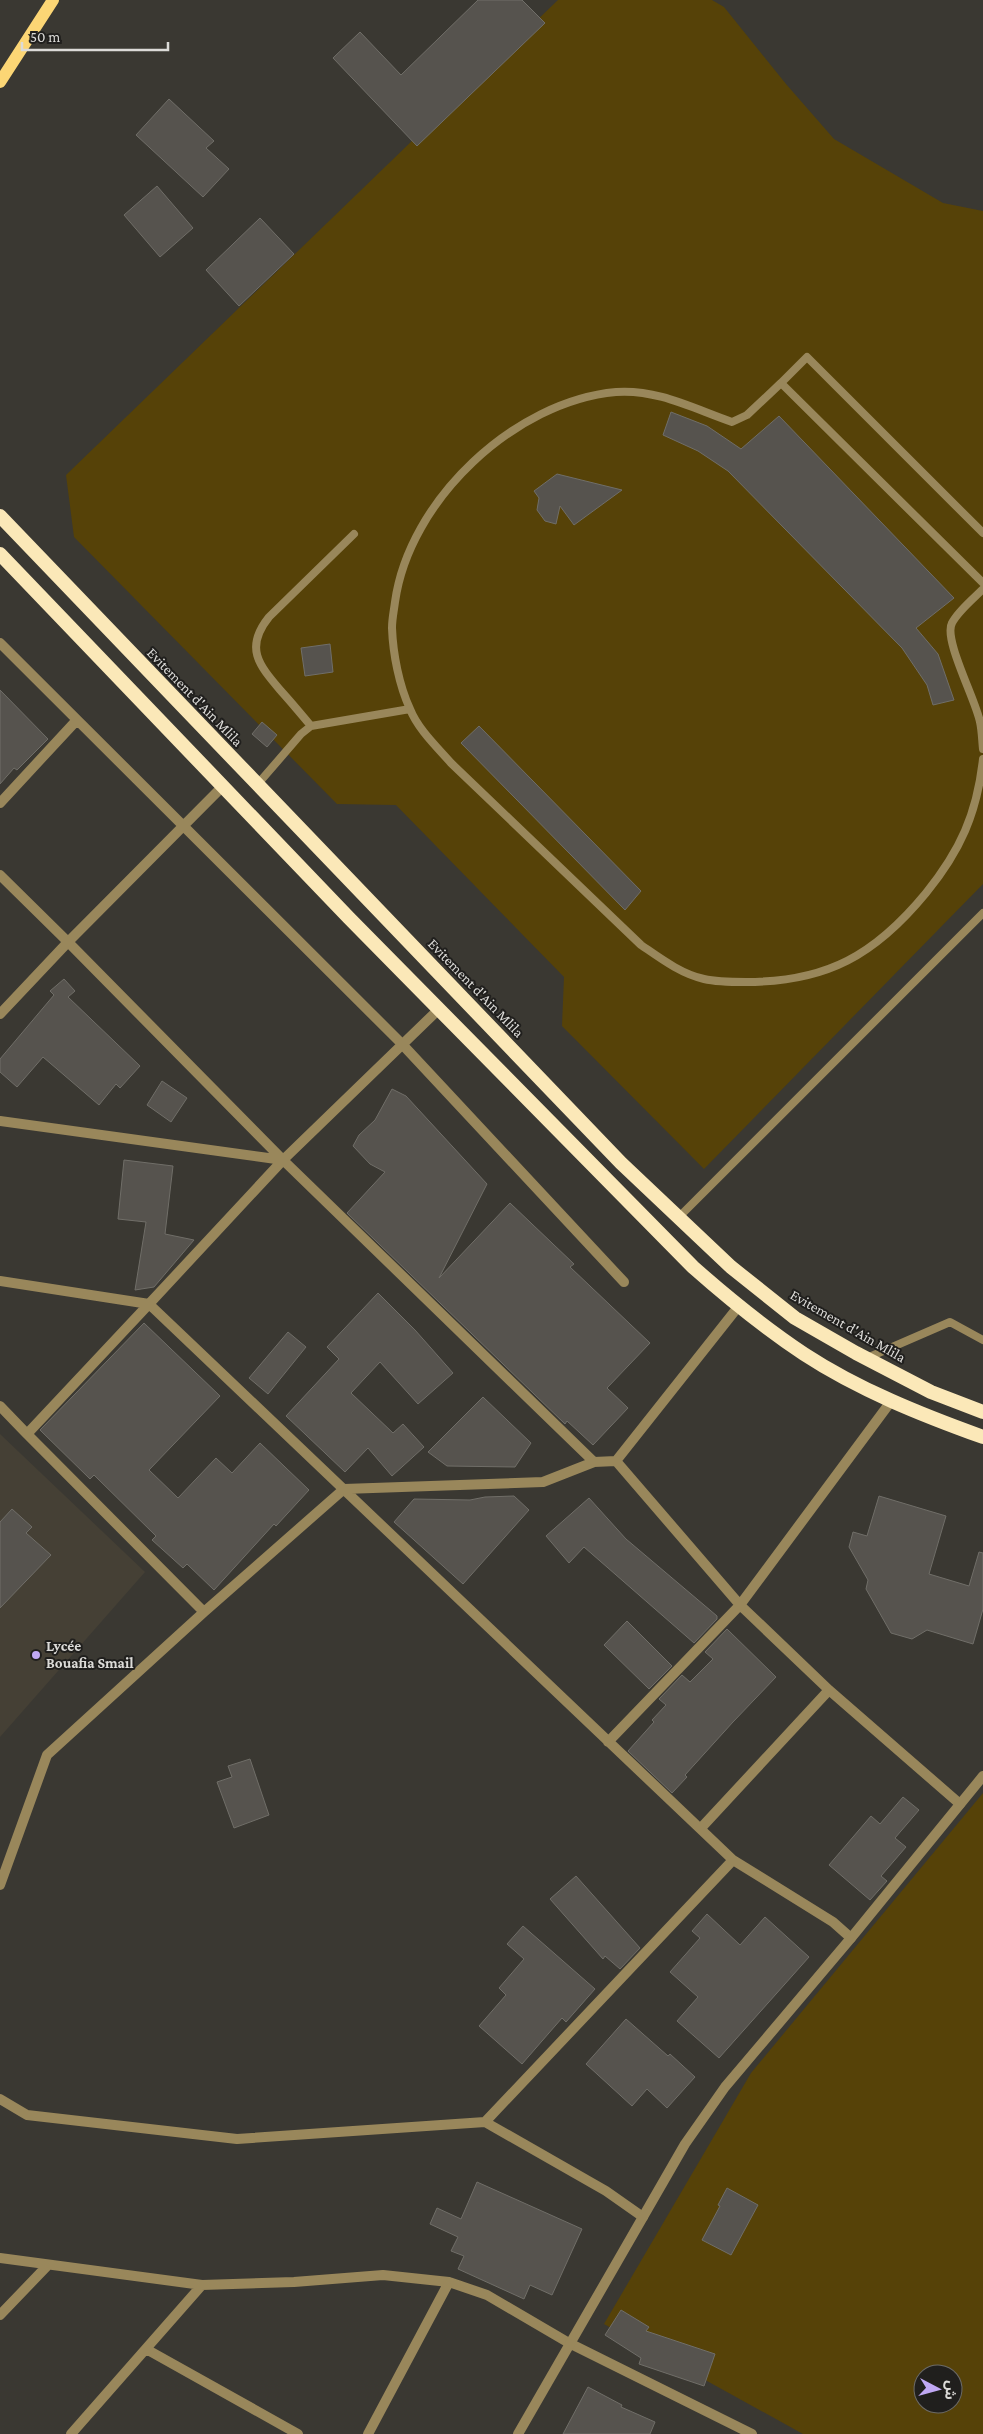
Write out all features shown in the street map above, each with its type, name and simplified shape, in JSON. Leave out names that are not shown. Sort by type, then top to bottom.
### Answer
[{"type":"highway","name":"Evitement d'Ain Mlila","points":[[0,516],[621,1163],[731,1267],[795,1318],[931,1392],[983,1412]]},
{"type":"highway","points":[[0,554],[439,1009],[693,1267],[738,1307],[805,1354],[856,1383],[892,1400],[931,1418],[983,1437]]},
{"type":"main road","points":[[0,82],[53,0]]},
{"type":"street","points":[[0,644],[76,721],[184,824],[402,1043],[624,1282]]},
{"type":"street","points":[[0,802],[76,721]]},
{"type":"street","points":[[0,1014],[68,942],[223,786]]},
{"type":"street","points":[[0,875],[283,1160],[594,1462]]},
{"type":"street","points":[[27,1434],[283,1160],[439,1009]]},
{"type":"street","points":[[0,1121],[283,1160]]},
{"type":"street","points":[[0,1281],[149,1304],[733,1860],[833,1922],[851,1938]]},
{"type":"street","points":[[0,1885],[47,1755],[204,1612],[344,1489],[543,1482],[594,1462],[616,1461],[738,1307]]},
{"type":"street","points":[[608,1742],[740,1605],[892,1400]]},
{"type":"street","points":[[0,1406],[204,1612]]},
{"type":"street","points":[[616,1461],[740,1605],[829,1690],[960,1804]]},
{"type":"street","points":[[701,1828],[829,1690]]},
{"type":"street","points":[[518,2434],[685,2144],[725,2087],[851,1938],[983,1776]]},
{"type":"street","points":[[485,2122],[733,1860]]},
{"type":"street","points":[[0,2099],[27,2115],[237,2139],[485,2122],[606,2191],[643,2217]]},
{"type":"street","points":[[0,2258],[202,2285],[294,2282],[383,2275],[450,2282],[487,2295],[569,2343],[752,2434]]},
{"type":"street","points":[[0,2315],[48,2264]]},
{"type":"street","points":[[368,2434],[450,2282]]},
{"type":"street","points":[[71,2434],[202,2285]]},
{"type":"street","points":[[146,2349],[298,2434]]},
{"type":"lane","points":[[983,533],[807,357],[747,415],[732,422],[686,403],[656,395],[618,392],[577,399],[540,414],[504,436],[471,464],[447,491],[421,528],[407,558],[397,588],[392,627],[398,672],[410,710],[423,731],[450,763],[641,945],[671,965],[703,979],[735,982],[772,982],[808,975],[833,967],[868,950],[895,928],[944,871],[960,845],[972,817],[980,789],[983,760]]},
{"type":"lane","points":[[781,383],[983,583]]},
{"type":"lane","points":[[311,726],[262,669],[256,656],[259,629],[354,534]]},
{"type":"lane","points":[[983,589],[951,624],[949,633],[951,646],[971,690],[980,722],[983,749]]},
{"type":"lane","points":[[257,785],[301,734],[311,726],[410,710]]},
{"type":"lane","points":[[679,1217],[983,913]]},
{"type":"lane","points":[[866,1358],[950,1322],[983,1340]]},
{"type":"shaded area","points":[[558,0],[712,0],[724,7],[786,84],[834,139],[943,203],[983,211],[983,884],[704,1169],[562,1026],[564,977],[396,805],[337,804],[74,537],[66,475]]},
{"type":"shaded area","name":"Lycée Bouafia Smail","points":[[0,1434],[145,1572],[0,1737]]},
{"type":"shaded area","points":[[983,1793],[983,2434],[803,2434],[604,2324],[751,2073]]},
{"type":"building","points":[[478,0],[522,0],[545,23],[417,146],[333,58],[360,32],[401,75]]},
{"type":"building","points":[[169,99],[214,141],[206,148],[229,169],[203,197],[136,135]]},
{"type":"building","points":[[157,186],[193,228],[160,257],[124,215]]},
{"type":"building","points":[[260,218],[294,254],[239,306],[206,270]]},
{"type":"building","points":[[671,412],[707,426],[741,449],[779,416],[954,598],[916,628],[938,654],[954,700],[933,705],[927,685],[902,648],[728,471],[698,451],[663,435]]},
{"type":"building","points":[[557,474],[622,490],[574,525],[560,506],[556,524],[545,521],[537,510],[539,498],[534,491]]},
{"type":"building","points":[[330,644],[333,672],[305,676],[301,648]]},
{"type":"building","points":[[0,690],[48,739],[17,770],[14,768],[0,784]]},
{"type":"building","points":[[262,722],[277,735],[267,747],[252,734]]},
{"type":"building","points":[[479,726],[641,891],[625,910],[461,743]]},
{"type":"building","points":[[64,979],[75,991],[68,997],[140,1066],[120,1088],[116,1084],[99,1105],[43,1057],[17,1087],[0,1072],[0,1059],[54,995],[50,991]]},
{"type":"building","points":[[162,1081],[187,1098],[171,1122],[147,1105]]},
{"type":"building","points":[[392,1089],[406,1096],[487,1184],[439,1278],[510,1203],[574,1264],[570,1267],[650,1343],[607,1388],[628,1408],[593,1445],[567,1421],[565,1424],[347,1213],[385,1172],[370,1164],[353,1146],[359,1135],[375,1120]]},
{"type":"building","points":[[124,1160],[173,1166],[165,1234],[194,1240],[154,1287],[135,1290],[146,1222],[118,1219]]},
{"type":"building","points":[[378,1293],[415,1330],[453,1373],[418,1404],[380,1362],[351,1393],[393,1433],[403,1424],[424,1447],[392,1476],[368,1448],[345,1472],[286,1416],[339,1359],[327,1347]]},
{"type":"building","points":[[144,1323],[220,1396],[149,1470],[178,1498],[216,1458],[232,1473],[260,1443],[309,1490],[276,1526],[274,1524],[214,1590],[187,1564],[183,1568],[152,1540],[156,1536],[94,1475],[90,1479],[40,1430]]},
{"type":"building","points":[[288,1332],[306,1347],[268,1394],[249,1378]]},
{"type":"building","points":[[483,1397],[531,1443],[515,1467],[447,1466],[428,1452]]},
{"type":"building","points":[[514,1496],[529,1510],[463,1584],[394,1522],[414,1499],[470,1500],[485,1497]]},
{"type":"building","points":[[879,1496],[946,1516],[929,1574],[969,1586],[979,1552],[983,1553],[983,1609],[973,1644],[927,1630],[912,1639],[891,1633],[866,1589],[868,1580],[849,1547],[853,1532],[867,1536]]},
{"type":"building","points":[[589,1498],[626,1539],[717,1616],[717,1619],[694,1643],[584,1547],[569,1563],[546,1536]]},
{"type":"building","points":[[12,1509],[32,1527],[26,1533],[51,1555],[0,1608],[0,1522]]},
{"type":"building","points":[[627,1621],[672,1666],[649,1689],[604,1645]]},
{"type":"building","points":[[727,1629],[776,1677],[685,1775],[687,1777],[672,1793],[628,1751],[654,1722],[652,1720],[666,1705],[659,1699],[682,1675],[690,1682],[713,1659],[705,1652]]},
{"type":"building","points":[[250,1759],[269,1815],[234,1828],[217,1782],[232,1777],[228,1766]]},
{"type":"building","points":[[903,1797],[919,1810],[895,1838],[906,1847],[881,1876],[887,1881],[870,1900],[829,1865],[871,1816],[880,1824]]},
{"type":"building","points":[[576,1876],[640,1948],[620,1969],[605,1956],[603,1959],[550,1899]]},
{"type":"building","points":[[707,1914],[740,1945],[765,1917],[809,1957],[719,2058],[677,2021],[698,1997],[670,1972],[700,1938],[692,1931]]},
{"type":"building","points":[[523,1926],[595,1989],[566,2022],[562,2018],[522,2064],[479,2026],[506,1995],[499,1988],[524,1959],[507,1944]]},
{"type":"building","points":[[626,2019],[668,2056],[670,2054],[695,2077],[667,2108],[647,2089],[632,2106],[586,2064]]},
{"type":"building","points":[[477,2182],[582,2229],[552,2295],[530,2285],[524,2299],[458,2269],[464,2256],[451,2251],[458,2237],[430,2224],[437,2208],[461,2219]]},
{"type":"building","points":[[727,2188],[758,2205],[731,2255],[702,2240]]},
{"type":"building","points":[[621,2310],[649,2327],[646,2331],[715,2354],[704,2386],[639,2364],[641,2358],[605,2335]]},
{"type":"building","points":[[588,2387],[622,2405],[621,2407],[655,2422],[650,2434],[563,2434]]},
{"type":"place","name":"Lycée Bouafia Smail","points":[[36,1655]]}]
